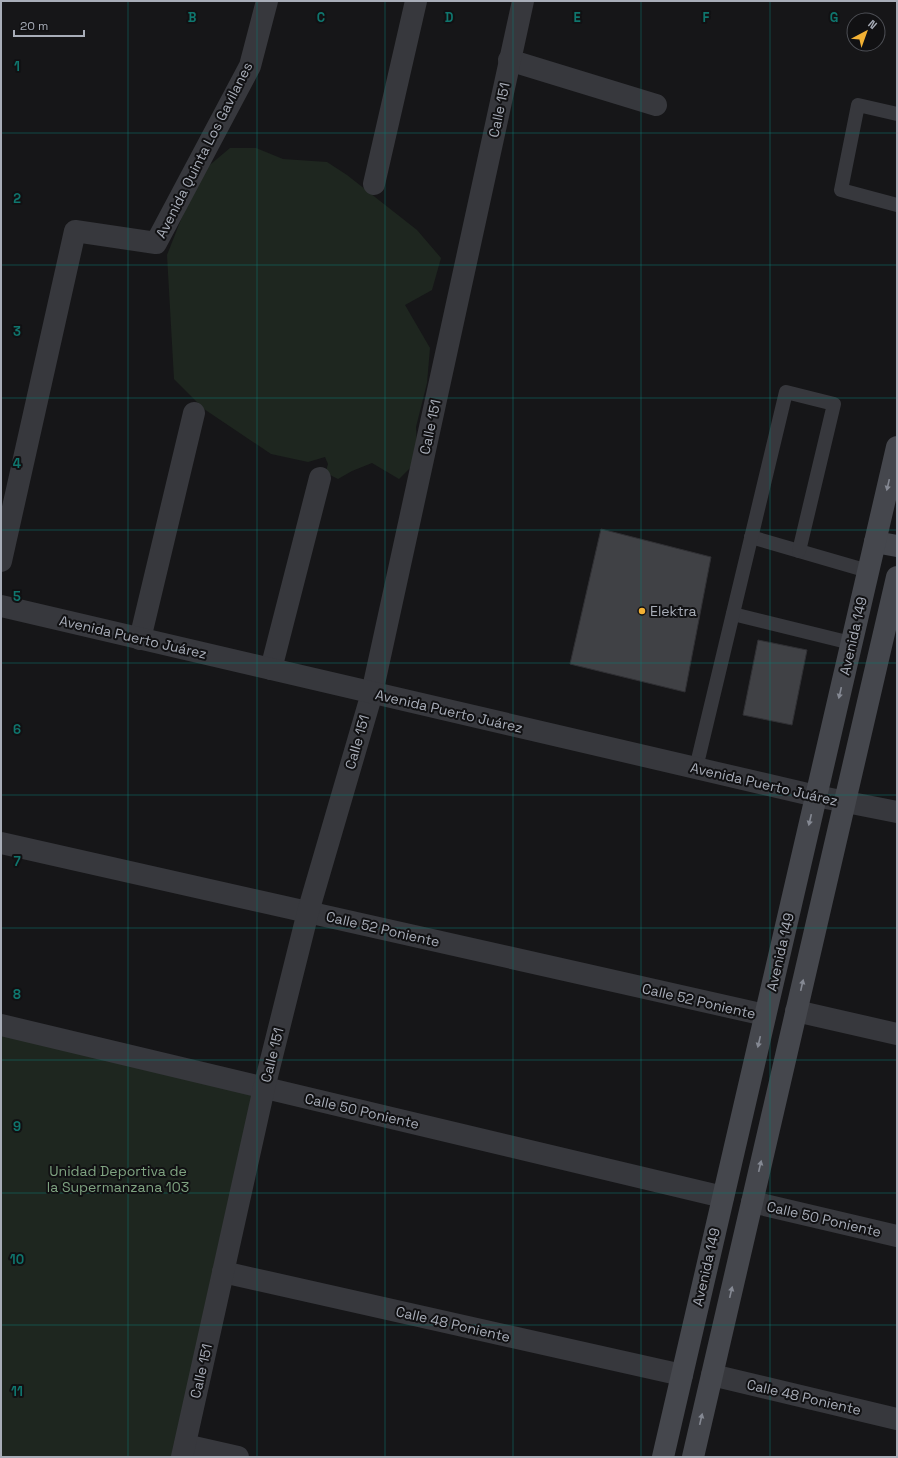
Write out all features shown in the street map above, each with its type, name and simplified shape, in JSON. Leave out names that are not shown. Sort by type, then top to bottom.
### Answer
[{"type":"main road","name":"Avenida 149","points":[[663,1457],[897,447]]},
{"type":"main road","points":[[875,542],[897,546]]},
{"type":"main road","name":"Avenida 149","points":[[693,1457],[897,577]]},
{"type":"street","name":"Avenida Quinta Los Gavilanes","points":[[1,561],[75,231],[156,243],[250,66],[267,1]]},
{"type":"street","points":[[374,184],[416,1]]},
{"type":"street","name":"Calle 151","points":[[183,1451],[264,1088],[308,912],[372,693],[523,1]]},
{"type":"street","points":[[510,60],[656,105]]},
{"type":"street","points":[[140,639],[194,412]]},
{"type":"street","points":[[271,669],[320,478]]},
{"type":"street","name":"Avenida Puerto Juárez","points":[[1,606],[844,803],[897,812]]},
{"type":"street","name":"Calle 52 Poniente","points":[[1,843],[765,1015]]},
{"type":"street","points":[[796,1011],[897,1034]]},
{"type":"street","name":"Calle 50 Poniente","points":[[1,1025],[723,1197]]},
{"type":"street","name":"Calle 50 Poniente","points":[[752,1202],[897,1236]]},
{"type":"street","name":"Calle 48 Poniente","points":[[224,1272],[682,1376]]},
{"type":"street","name":"Calle 48 Poniente","points":[[712,1375],[897,1419]]},
{"type":"street","points":[[183,1451],[238,1457]]},
{"type":"lane","points":[[897,114],[858,105],[841,190],[897,205]]},
{"type":"lane","points":[[696,768],[786,392],[834,404],[799,551]]},
{"type":"lane","points":[[751,537],[868,571]]},
{"type":"lane","points":[[733,614],[851,643]]},
{"type":"green space","points":[[230,148],[256,148],[283,159],[327,162],[347,175],[417,230],[441,258],[432,290],[405,305],[430,348],[427,383],[416,427],[417,447],[410,468],[399,479],[372,463],[352,471],[338,479],[326,471],[328,464],[325,457],[308,462],[271,454],[204,409],[174,379],[167,255],[199,174]]},
{"type":"green space","name":"Unidad Deportiva de la Supermanzana 103","points":[[1,1031],[259,1092],[175,1457],[1,1457]]},
{"type":"building","name":"Elektra","points":[[601,529],[711,557],[685,692],[570,664]]},
{"type":"building","points":[[758,640],[807,650],[792,725],[743,715]]},
{"type":"place","name":"Elektra","points":[[642,611]]}]
